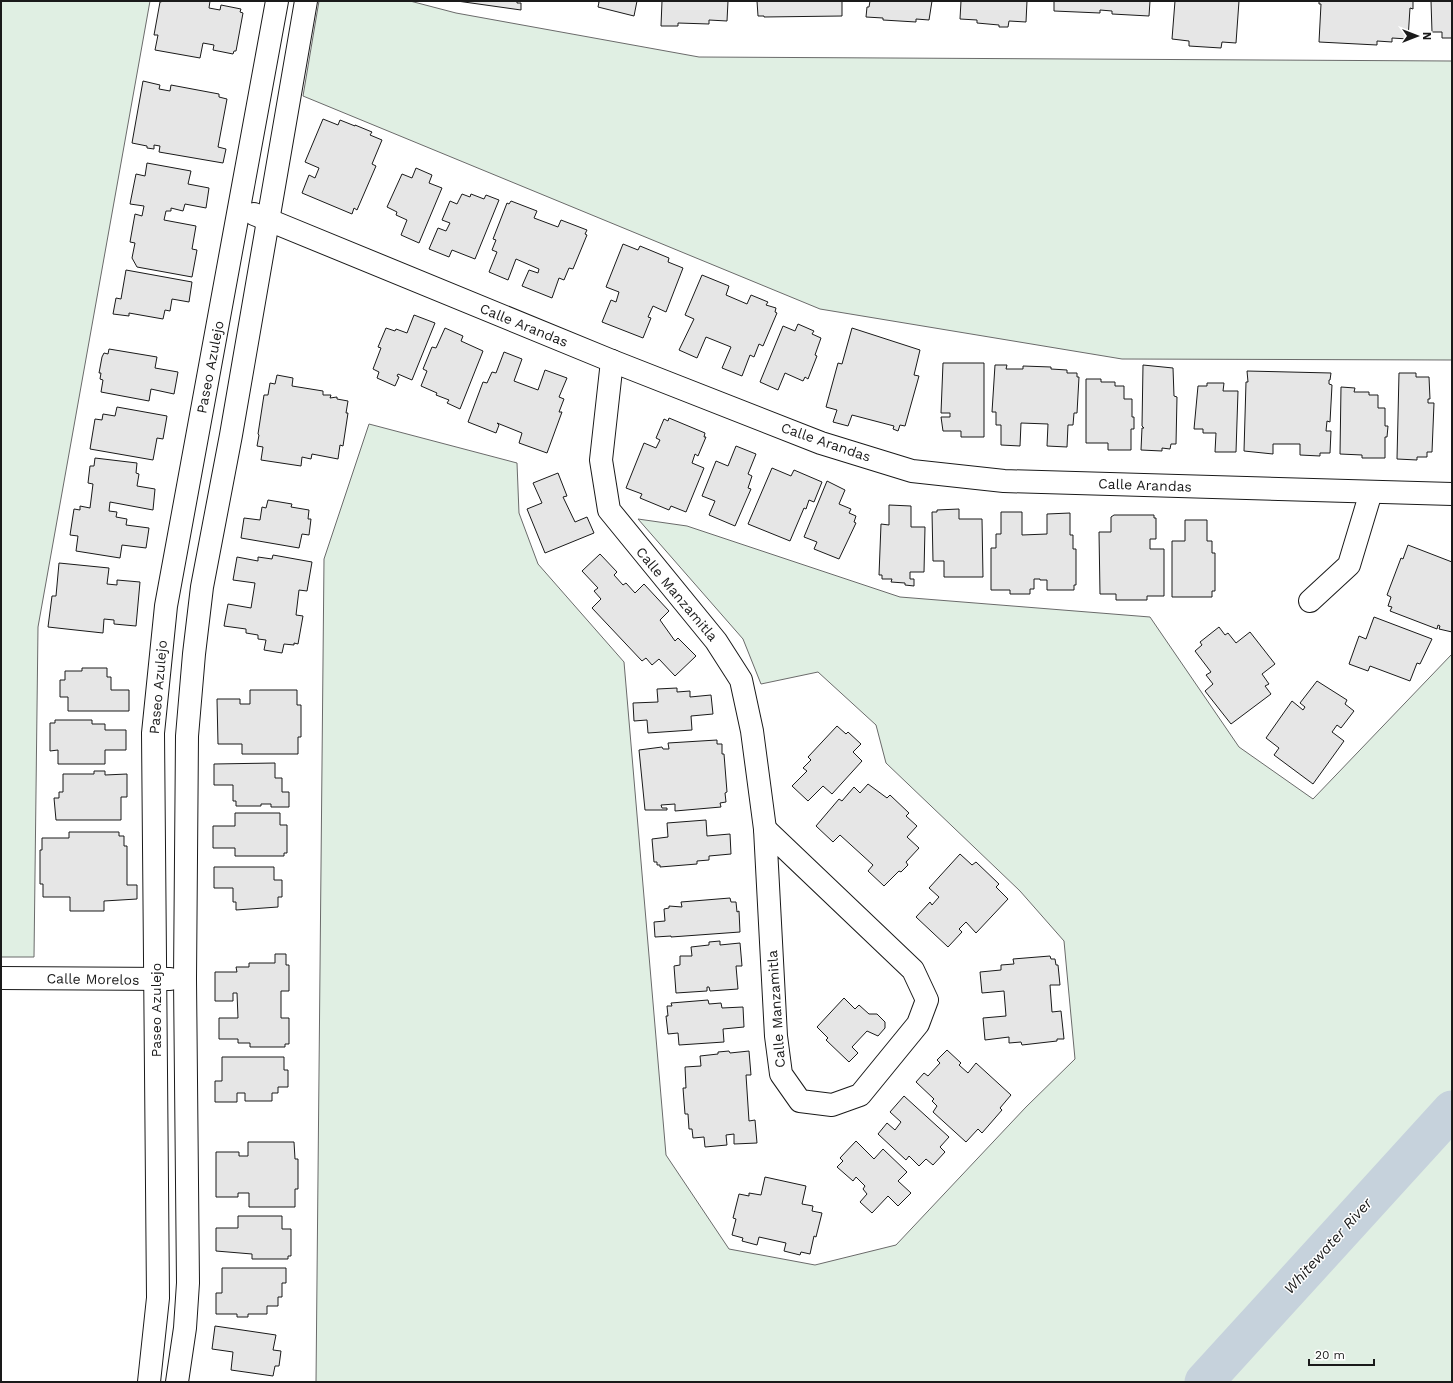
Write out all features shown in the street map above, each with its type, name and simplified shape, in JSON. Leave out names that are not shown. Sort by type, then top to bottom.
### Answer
[{"type":"street","name":"Paseo Azulejo","points":[[149,1382],[158,1298],[153,733],[166,606],[277,1]]},
{"type":"street","points":[[177,1382],[185,1328],[188,1283],[186,979],[187,736],[194,654],[202,587],[231,435],[267,219],[306,1]]},
{"type":"street","name":"Calle Arandas","points":[[240,208],[612,361],[821,443],[912,471],[1004,481],[1452,494]]},
{"type":"street","name":"Calle Manzamitla","points":[[612,361],[601,460],[609,510],[716,641],[741,680],[752,731],[765,829],[776,1036],[781,1074],[800,1101],[832,1106],[860,1095],[918,1024],[927,1000],[913,970],[765,829]]},
{"type":"street","points":[[1310,601],[1349,565],[1371,492]]},
{"type":"street","name":"Calle Morelos","points":[[1,978],[186,979]]},
{"type":"green space","points":[[1,1],[150,1],[38,627],[34,957],[1,957]]},
{"type":"green space","points":[[319,1],[410,1],[456,13],[699,57],[1452,61],[1452,360],[1122,359],[820,309],[303,96]]},
{"type":"green space","points":[[369,424],[517,463],[519,513],[538,564],[624,662],[666,1155],[729,1249],[815,1265],[896,1245],[1026,1107],[1075,1059],[1064,941],[1020,891],[886,763],[876,725],[818,672],[761,684],[743,639],[638,519],[687,526],[900,597],[1150,617],[1239,747],[1313,799],[1452,654],[1452,1382],[316,1382],[324,559]]},
{"type":"building","points":[[210,1],[209,8],[220,10],[221,5],[241,9],[240,12],[243,13],[236,51],[234,51],[233,54],[213,50],[214,45],[203,43],[200,58],[155,50],[158,35],[154,35],[160,2]]},
{"type":"building","points":[[457,1],[517,1],[517,3],[521,3],[521,10]]},
{"type":"building","points":[[596,1],[637,1],[634,16],[598,7],[599,2]]},
{"type":"building","points":[[662,1],[728,1],[727,21],[709,20],[709,24],[678,23],[678,26],[661,26]]},
{"type":"building","points":[[757,1],[842,1],[842,16],[758,16]]},
{"type":"building","points":[[870,1],[932,1],[929,20],[916,19],[916,22],[883,20],[883,18],[866,17],[867,7],[869,7]]},
{"type":"building","points":[[961,1],[1027,1],[1026,22],[1009,21],[1008,27],[999,27],[999,25],[977,23],[977,20],[960,19]]},
{"type":"building","points":[[1054,1],[1150,1],[1149,16],[1112,14],[1112,11],[1100,10],[1100,13],[1054,11]]},
{"type":"building","points":[[1175,1],[1239,1],[1236,43],[1222,42],[1221,48],[1189,46],[1189,41],[1172,39]]},
{"type":"building","points":[[1319,1],[1413,1],[1413,9],[1410,8],[1408,39],[1392,38],[1392,42],[1377,41],[1377,45],[1319,42],[1321,4],[1319,4]]},
{"type":"building","points":[[1431,1],[1452,1],[1452,38],[1442,38],[1442,32],[1432,32]]},
{"type":"building","points":[[143,81],[160,85],[159,89],[170,91],[171,85],[219,94],[219,97],[227,99],[218,147],[226,149],[223,163],[159,152],[160,146],[154,145],[154,149],[132,143]]},
{"type":"building","points":[[323,119],[338,125],[340,120],[355,125],[372,132],[370,135],[382,140],[372,164],[376,166],[357,210],[354,208],[352,214],[302,193],[309,175],[315,178],[319,168],[305,162]]},
{"type":"building","points":[[147,163],[191,171],[188,184],[209,188],[206,208],[185,204],[183,211],[171,208],[171,211],[166,211],[164,220],[196,226],[192,249],[197,250],[192,277],[137,267],[132,258],[135,243],[130,242],[135,214],[142,216],[144,206],[130,204],[136,174],[145,176]]},
{"type":"building","points":[[416,168],[432,175],[429,183],[442,188],[419,243],[401,235],[407,220],[396,215],[397,212],[387,207],[402,174],[412,178]]},
{"type":"building","points":[[462,194],[470,197],[471,194],[484,199],[486,195],[499,200],[475,259],[452,250],[449,257],[429,249],[438,228],[446,231],[450,223],[442,220],[450,201],[457,204]]},
{"type":"building","points":[[511,201],[537,211],[534,218],[558,227],[561,220],[587,230],[585,234],[587,235],[573,269],[569,268],[564,280],[559,278],[552,298],[522,286],[529,270],[538,273],[539,269],[516,259],[508,280],[489,272],[497,252],[492,250],[496,240],[493,239],[507,203],[509,204]]},
{"type":"building","points":[[623,244],[638,250],[640,246],[669,258],[668,262],[683,268],[666,312],[653,306],[648,317],[651,318],[643,338],[602,322],[611,300],[616,302],[619,292],[606,287]]},
{"type":"building","points":[[126,270],[192,282],[189,302],[172,299],[170,311],[165,310],[163,319],[129,313],[129,316],[113,314],[116,298],[121,299]]},
{"type":"building","points":[[702,275],[729,286],[726,295],[747,304],[751,295],[768,302],[766,305],[776,308],[775,312],[777,313],[763,346],[759,344],[754,357],[750,355],[742,376],[722,368],[731,347],[706,337],[697,358],[679,350],[694,319],[685,315]]},
{"type":"building","points":[[414,315],[435,323],[412,380],[398,374],[397,376],[399,377],[395,386],[377,378],[379,372],[373,369],[381,348],[378,347],[386,328],[395,331],[396,329],[407,333]]},
{"type":"building","points":[[798,324],[814,331],[812,334],[821,338],[815,355],[817,356],[808,379],[805,377],[803,381],[785,373],[778,390],[760,382],[783,326],[795,331]]},
{"type":"building","points":[[445,328],[463,336],[461,341],[483,351],[460,409],[447,403],[449,400],[436,395],[437,393],[421,386],[427,371],[423,369],[432,347],[436,348]]},
{"type":"building","points":[[852,328],[920,350],[914,375],[919,376],[905,426],[900,425],[898,431],[893,429],[894,426],[852,415],[848,426],[833,422],[837,410],[826,407],[838,363],[842,364]]},
{"type":"building","points":[[109,349],[157,357],[155,368],[178,372],[174,394],[151,389],[149,401],[101,392],[103,380],[100,379],[101,373],[99,373],[102,357],[104,353],[108,354]]},
{"type":"building","points":[[504,352],[522,359],[514,381],[538,390],[545,370],[567,378],[559,397],[564,399],[559,412],[562,412],[547,453],[519,443],[522,433],[497,423],[499,425],[496,433],[468,422],[483,382],[487,383],[492,372],[496,373]]},
{"type":"building","points":[[943,363],[984,363],[984,437],[961,437],[961,431],[943,431],[941,417],[950,417],[950,413],[941,413]]},
{"type":"building","points":[[995,365],[1007,365],[1006,369],[1023,369],[1023,366],[1051,367],[1051,369],[1067,370],[1067,373],[1077,373],[1077,377],[1079,377],[1077,413],[1074,413],[1073,425],[1068,425],[1067,447],[1047,446],[1048,424],[1021,423],[1020,446],[1001,445],[1001,425],[996,425],[996,412],[992,412]]},
{"type":"building","points":[[1143,365],[1173,368],[1174,396],[1177,397],[1176,444],[1171,444],[1170,449],[1162,448],[1162,451],[1141,450],[1142,428],[1144,428],[1142,426]]},
{"type":"building","points":[[1247,371],[1331,373],[1329,380],[1329,384],[1332,385],[1330,422],[1327,421],[1326,431],[1331,431],[1330,453],[1320,453],[1320,456],[1300,455],[1300,444],[1273,444],[1273,454],[1244,451],[1246,382],[1248,382]]},
{"type":"building","points":[[1399,373],[1416,373],[1416,377],[1429,377],[1430,399],[1428,399],[1428,403],[1434,403],[1432,452],[1427,452],[1427,457],[1417,457],[1417,460],[1397,459]]},
{"type":"building","points":[[277,375],[293,378],[292,386],[323,391],[323,395],[331,395],[330,398],[337,397],[337,399],[348,401],[346,413],[348,413],[343,446],[340,445],[338,459],[312,454],[311,459],[302,457],[301,466],[261,460],[263,447],[257,446],[264,395],[268,395],[270,383],[275,384]]},
{"type":"building","points":[[1086,379],[1101,379],[1101,382],[1115,382],[1115,386],[1124,386],[1124,399],[1132,399],[1132,417],[1134,417],[1134,429],[1131,429],[1131,450],[1108,450],[1108,443],[1086,443]]},
{"type":"building","points":[[1207,383],[1224,383],[1223,391],[1238,391],[1236,452],[1215,452],[1216,433],[1203,433],[1203,429],[1194,429],[1198,386],[1207,386]]},
{"type":"building","points":[[1341,387],[1355,388],[1354,392],[1369,392],[1369,395],[1378,395],[1378,408],[1385,408],[1385,426],[1388,426],[1387,437],[1385,437],[1385,458],[1362,458],[1362,455],[1340,454]]},
{"type":"building","points":[[117,407],[167,416],[163,439],[157,438],[153,460],[90,449],[95,419],[102,420],[103,414],[115,416]]},
{"type":"building","points":[[669,418],[705,433],[704,437],[706,437],[698,456],[695,454],[692,463],[704,468],[686,512],[671,506],[669,510],[640,498],[642,494],[626,488],[644,443],[656,448],[660,440],[656,438],[664,419],[668,421]]},
{"type":"building","points":[[736,446],[756,454],[748,474],[752,476],[748,488],[751,489],[735,526],[709,515],[715,501],[702,496],[716,461],[728,466]]},
{"type":"building","points":[[95,458],[137,463],[136,473],[139,474],[137,486],[155,489],[153,510],[110,502],[109,511],[117,512],[116,517],[127,519],[126,525],[149,528],[146,548],[122,545],[120,558],[76,551],[78,536],[70,535],[74,509],[80,510],[80,506],[90,508],[93,484],[88,483],[90,466],[94,466]]},
{"type":"building","points":[[772,468],[791,476],[794,470],[822,482],[814,502],[809,500],[806,509],[804,508],[790,541],[748,524]]},
{"type":"building","points":[[558,473],[567,496],[563,497],[575,522],[587,517],[594,533],[545,553],[527,509],[542,503],[533,483]]},
{"type":"building","points":[[827,481],[845,490],[839,504],[851,509],[849,513],[856,516],[854,522],[856,523],[839,559],[814,549],[817,542],[804,537]]},
{"type":"building","points":[[268,500],[292,504],[291,507],[309,510],[308,519],[311,519],[309,535],[302,534],[299,548],[241,538],[244,518],[260,520],[262,507],[266,508]]},
{"type":"building","points":[[889,505],[911,506],[911,527],[925,527],[924,572],[910,572],[910,579],[914,579],[914,586],[905,585],[905,583],[891,582],[892,579],[882,579],[882,575],[879,575],[881,524],[889,525]]},
{"type":"building","points":[[959,509],[959,519],[982,519],[983,577],[944,577],[944,561],[933,561],[932,512],[937,512],[937,510]]},
{"type":"building","points":[[1001,512],[1022,512],[1022,535],[1047,534],[1047,514],[1070,513],[1070,535],[1073,535],[1073,549],[1076,549],[1076,585],[1074,585],[1074,590],[1047,590],[1047,580],[1034,579],[1034,589],[1030,589],[1030,594],[1010,594],[1010,590],[991,590],[991,548],[996,548],[996,534],[1001,534]]},
{"type":"building","points":[[1114,515],[1154,515],[1154,518],[1156,518],[1156,539],[1150,539],[1150,549],[1164,549],[1164,596],[1147,596],[1147,600],[1116,600],[1116,594],[1100,594],[1099,532],[1111,532],[1111,517]]},
{"type":"building","points":[[1185,520],[1207,520],[1207,541],[1212,541],[1212,553],[1215,553],[1215,591],[1212,591],[1212,597],[1172,597],[1172,541],[1185,541]]},
{"type":"building","points":[[1408,545],[1452,562],[1452,632],[1439,629],[1440,626],[1438,625],[1437,629],[1390,611],[1392,607],[1388,606],[1391,597],[1387,595],[1401,558],[1403,559]]},
{"type":"building","points":[[600,554],[617,572],[614,575],[623,585],[626,583],[635,593],[644,584],[669,611],[660,620],[675,641],[678,638],[696,656],[675,676],[659,659],[652,665],[646,658],[642,661],[592,608],[601,599],[594,591],[598,588],[582,571]]},
{"type":"building","points":[[273,555],[312,562],[307,591],[299,590],[296,615],[303,616],[298,644],[284,644],[282,653],[264,650],[266,640],[258,639],[258,635],[246,633],[246,629],[224,626],[228,604],[251,608],[255,583],[233,580],[237,557],[258,561],[258,557],[272,559]]},
{"type":"building","points":[[59,563],[109,568],[107,584],[117,585],[117,580],[140,582],[136,626],[114,624],[114,620],[104,619],[103,633],[48,627],[52,596],[56,596]]},
{"type":"building","points":[[1374,617],[1432,639],[1420,664],[1417,663],[1410,681],[1370,666],[1368,671],[1349,664],[1359,636],[1366,639]]},
{"type":"building","points":[[1219,627],[1225,635],[1228,633],[1236,643],[1250,632],[1275,664],[1262,674],[1269,684],[1265,686],[1271,694],[1231,724],[1205,691],[1213,684],[1206,675],[1211,672],[1195,651],[1202,645],[1200,642]]},
{"type":"building","points":[[82,668],[107,668],[107,677],[111,677],[111,690],[129,690],[129,711],[68,711],[68,697],[60,697],[60,680],[65,680],[65,671],[82,671]]},
{"type":"building","points":[[1317,681],[1347,700],[1345,704],[1354,711],[1341,728],[1337,725],[1332,732],[1344,741],[1313,784],[1274,755],[1279,748],[1266,738],[1292,701],[1303,710],[1305,707],[1300,703]]},
{"type":"building","points":[[677,688],[677,692],[690,691],[690,697],[711,695],[713,714],[691,716],[692,730],[648,733],[647,720],[634,721],[633,703],[658,702],[657,689]]},
{"type":"building","points":[[250,690],[297,690],[297,705],[301,705],[301,737],[298,737],[298,754],[242,754],[242,744],[218,744],[217,699],[240,699],[240,704],[250,704]]},
{"type":"building","points":[[55,720],[92,720],[92,724],[105,724],[105,730],[126,730],[126,750],[105,750],[105,764],[58,764],[58,750],[50,751],[50,723],[55,723]]},
{"type":"building","points":[[837,726],[846,734],[848,732],[861,744],[853,752],[862,761],[832,794],[823,786],[808,801],[792,786],[807,771],[803,768],[811,760],[808,757]]},
{"type":"building","points":[[717,740],[717,744],[722,744],[722,754],[724,754],[727,792],[725,793],[726,802],[720,803],[721,807],[675,811],[675,804],[661,805],[662,808],[667,808],[667,810],[645,810],[639,750],[662,747],[663,749],[669,749],[668,743]]},
{"type":"building","points":[[275,763],[275,778],[282,778],[282,792],[289,792],[289,807],[271,807],[271,804],[261,804],[261,806],[236,806],[236,801],[233,801],[233,785],[214,785],[214,764]]},
{"type":"building","points":[[94,771],[105,771],[105,775],[127,774],[127,797],[121,797],[121,820],[56,820],[54,798],[59,798],[59,792],[63,792],[63,774],[94,774]]},
{"type":"building","points":[[868,784],[887,798],[890,795],[909,813],[906,816],[917,826],[907,837],[919,848],[906,862],[908,865],[901,872],[899,871],[884,886],[868,871],[873,865],[840,835],[833,842],[816,826],[839,799],[842,801],[854,787],[860,793]]},
{"type":"building","points":[[235,813],[280,813],[280,825],[287,825],[287,853],[284,853],[284,856],[235,856],[235,848],[213,848],[213,826],[235,826]]},
{"type":"building","points":[[706,820],[707,836],[730,834],[731,854],[709,856],[709,860],[697,861],[697,864],[660,867],[660,865],[657,865],[657,862],[654,862],[652,839],[668,837],[667,823]]},
{"type":"building","points":[[69,832],[119,832],[119,836],[124,836],[124,846],[127,846],[127,885],[137,885],[137,899],[104,901],[104,911],[70,911],[70,897],[43,897],[43,884],[40,884],[40,850],[42,850],[42,838],[69,838]]},
{"type":"building","points":[[960,854],[972,865],[976,862],[999,884],[996,887],[1008,899],[976,933],[966,922],[959,929],[962,932],[948,947],[916,917],[930,902],[932,905],[939,897],[929,888]]},
{"type":"building","points":[[214,867],[274,867],[274,880],[282,880],[282,897],[278,897],[278,907],[236,910],[236,902],[233,902],[233,888],[214,888]]},
{"type":"building","points":[[730,898],[731,902],[736,902],[737,912],[739,911],[740,932],[655,937],[654,922],[665,921],[664,909],[669,908],[669,906],[682,907],[681,902]]},
{"type":"building","points":[[720,941],[720,945],[740,943],[742,966],[736,966],[738,989],[710,991],[709,987],[707,987],[707,991],[676,993],[674,966],[680,965],[680,956],[692,956],[691,947],[709,945],[709,942]]},
{"type":"building","points":[[275,954],[286,954],[286,965],[289,965],[289,991],[281,991],[281,1018],[289,1018],[289,1044],[285,1044],[285,1047],[250,1047],[250,1043],[238,1043],[238,1039],[219,1039],[219,1018],[238,1018],[237,993],[233,993],[233,1001],[215,1001],[215,972],[237,972],[236,967],[249,967],[249,963],[275,963]]},
{"type":"building","points":[[1050,956],[1051,959],[1055,959],[1056,965],[1058,965],[1060,985],[1050,985],[1052,1012],[1061,1011],[1064,1039],[1022,1045],[1021,1042],[1009,1043],[1009,1037],[985,1040],[983,1018],[1006,1016],[1004,991],[982,993],[980,972],[1001,970],[1001,965],[1014,964],[1013,959]]},
{"type":"building","points":[[844,998],[855,1009],[859,1005],[869,1014],[877,1014],[885,1022],[885,1028],[878,1036],[867,1031],[852,1047],[858,1053],[849,1062],[826,1040],[828,1038],[817,1027]]},
{"type":"building","points":[[708,1000],[709,1004],[721,1003],[722,1008],[743,1007],[744,1027],[723,1029],[724,1042],[679,1045],[678,1033],[668,1034],[666,1016],[668,1016],[667,1006],[672,1006],[671,1003]]},
{"type":"building","points":[[947,1050],[961,1063],[959,1065],[968,1073],[976,1063],[1011,1095],[1000,1108],[1002,1110],[982,1133],[978,1129],[966,1142],[933,1112],[937,1106],[932,1101],[934,1099],[916,1082],[924,1073],[928,1076],[940,1063],[937,1060]]},
{"type":"building","points":[[729,1051],[730,1053],[749,1051],[751,1075],[746,1075],[749,1121],[755,1120],[757,1143],[734,1144],[734,1134],[726,1135],[727,1145],[705,1147],[704,1137],[693,1138],[692,1129],[689,1129],[688,1114],[685,1114],[683,1088],[686,1088],[685,1067],[701,1066],[700,1056]]},
{"type":"building","points":[[222,1057],[284,1057],[284,1070],[288,1070],[288,1087],[278,1087],[278,1093],[272,1093],[272,1101],[245,1101],[245,1093],[237,1093],[237,1102],[215,1102],[215,1081],[222,1081]]},
{"type":"building","points":[[904,1096],[949,1137],[940,1147],[945,1152],[933,1165],[926,1159],[919,1166],[909,1156],[906,1160],[878,1134],[887,1123],[895,1130],[901,1122],[890,1112]]},
{"type":"building","points":[[856,1141],[874,1159],[883,1149],[907,1172],[898,1181],[911,1193],[898,1206],[888,1196],[872,1213],[860,1202],[867,1194],[863,1189],[865,1186],[856,1177],[853,1181],[837,1167],[843,1161],[840,1158]]},
{"type":"building","points":[[248,1142],[294,1142],[295,1159],[298,1159],[298,1189],[295,1189],[295,1207],[249,1207],[249,1193],[238,1193],[238,1197],[216,1197],[216,1152],[239,1152],[239,1156],[248,1156]]},
{"type":"building","points":[[765,1177],[806,1186],[802,1204],[813,1206],[812,1211],[822,1213],[816,1237],[814,1236],[810,1254],[801,1252],[800,1255],[784,1251],[786,1243],[759,1237],[757,1245],[742,1241],[743,1238],[732,1235],[736,1219],[733,1218],[739,1194],[749,1196],[749,1193],[761,1195]]},
{"type":"building","points":[[238,1216],[282,1216],[282,1229],[291,1229],[291,1256],[288,1256],[288,1259],[252,1259],[252,1254],[216,1251],[216,1228],[238,1228]]},
{"type":"building","points":[[222,1268],[286,1268],[286,1283],[282,1283],[282,1297],[278,1297],[278,1306],[267,1306],[267,1314],[248,1314],[248,1317],[237,1317],[237,1314],[216,1314],[216,1293],[222,1293]]},
{"type":"building","points":[[215,1326],[276,1335],[273,1350],[281,1351],[279,1366],[275,1366],[273,1376],[231,1370],[233,1352],[212,1349]]},
{"type":"waterway","name":"Whitewater River","points":[[1204,1382],[1452,1110]]}]
